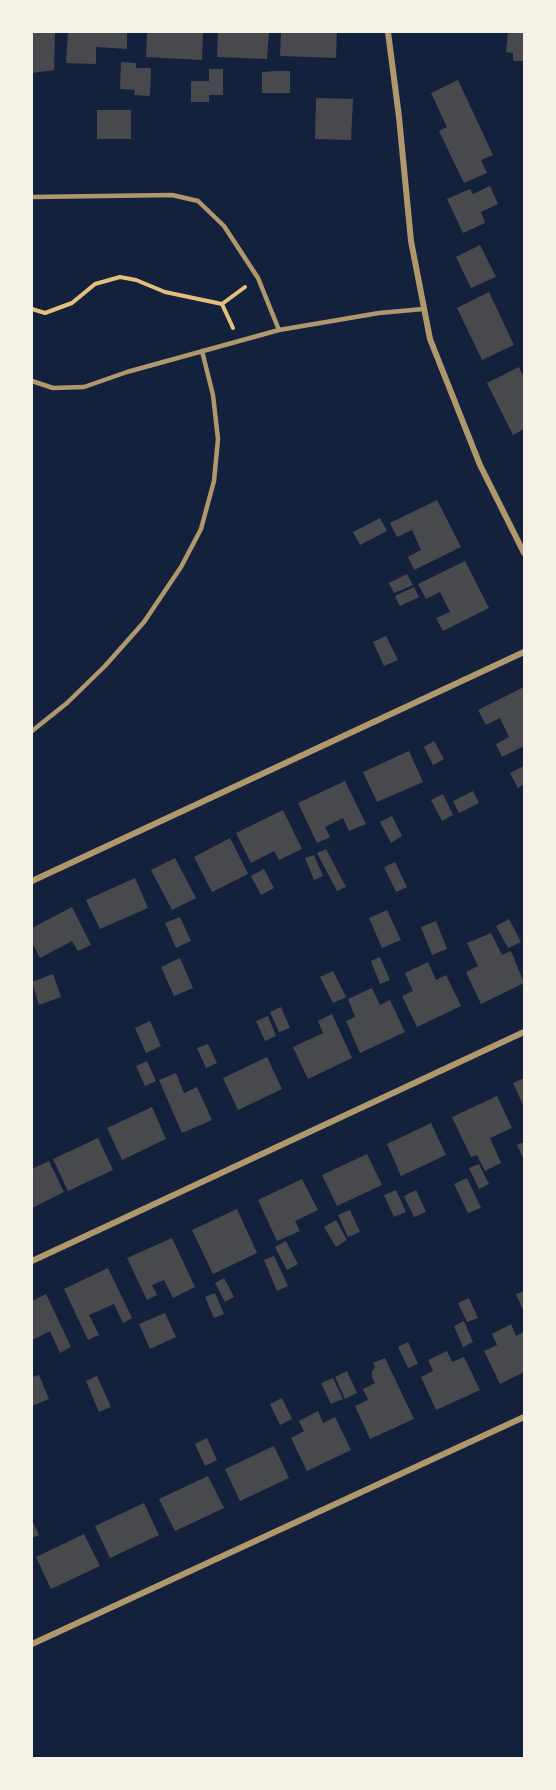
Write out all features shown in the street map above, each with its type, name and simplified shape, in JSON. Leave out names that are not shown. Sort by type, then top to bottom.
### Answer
[{"type":"street","points":[[388,32],[411,241],[430,339],[480,465],[525,553]]},
{"type":"street","points":[[32,881],[525,652]]},
{"type":"street","points":[[32,1261],[525,1032]]},
{"type":"street","points":[[32,1644],[525,1417]]},
{"type":"lane","points":[[32,197],[172,195],[198,201],[224,226],[258,278],[279,330]]},
{"type":"lane","points":[[32,381],[53,388],[84,387],[127,372],[279,330],[380,313],[423,309]]},
{"type":"lane","points":[[32,731],[75,696],[144,622],[181,567],[201,529],[214,481],[218,439],[213,395],[202,351]]},
{"type":"path","points":[[32,309],[45,313],[72,303],[95,284],[120,277],[136,280],[165,292],[222,304],[258,278]]},
{"type":"path","points":[[222,304],[238,340]]},
{"type":"building","points":[[32,32],[55,32],[54,70],[32,73]]},
{"type":"building","points":[[68,32],[127,32],[127,49],[96,47],[96,64],[66,63]]},
{"type":"building","points":[[147,32],[203,32],[202,60],[146,57]]},
{"type":"building","points":[[218,32],[269,32],[267,59],[217,57]]},
{"type":"building","points":[[281,32],[337,32],[336,58],[280,56]]},
{"type":"building","points":[[508,32],[524,32],[524,61],[513,61],[513,53],[506,52]]},
{"type":"building","points":[[121,62],[136,63],[136,68],[151,68],[150,96],[134,95],[135,90],[120,89]]},
{"type":"building","points":[[209,69],[223,69],[223,95],[209,95],[209,102],[191,102],[191,81],[209,81]]},
{"type":"building","points":[[290,71],[290,93],[262,93],[262,72]]},
{"type":"building","points":[[458,80],[493,155],[481,160],[487,173],[464,183],[439,131],[447,127],[431,93]]},
{"type":"building","points":[[316,98],[353,99],[351,140],[315,139]]},
{"type":"building","points":[[97,110],[131,110],[131,139],[97,139]]},
{"type":"building","points":[[490,186],[498,204],[481,212],[485,223],[463,233],[447,199],[470,189],[473,194]]},
{"type":"building","points":[[480,245],[496,277],[471,288],[456,257]]},
{"type":"building","points":[[489,292],[514,345],[482,360],[457,308]]},
{"type":"building","points":[[519,367],[524,378],[524,429],[513,435],[487,383]]},
{"type":"building","points":[[437,500],[461,547],[414,570],[408,557],[421,550],[412,530],[397,537],[390,523]]},
{"type":"building","points":[[380,518],[387,531],[360,545],[353,532]]},
{"type":"building","points":[[465,561],[489,608],[443,631],[436,618],[450,612],[440,592],[426,599],[418,584]]},
{"type":"building","points":[[407,574],[413,585],[394,593],[389,583]]},
{"type":"building","points":[[414,587],[419,597],[400,606],[395,596]]},
{"type":"building","points":[[386,636],[398,660],[384,666],[373,642]]},
{"type":"building","points":[[524,687],[524,746],[502,757],[496,744],[509,737],[500,718],[486,725],[478,710]]},
{"type":"building","points":[[434,741],[444,759],[433,765],[424,747]]},
{"type":"building","points":[[409,751],[423,782],[377,802],[363,772]]},
{"type":"building","points":[[524,766],[524,784],[518,788],[510,773]]},
{"type":"building","points":[[345,781],[366,824],[349,831],[343,818],[325,827],[330,837],[317,843],[298,803]]},
{"type":"building","points":[[473,791],[479,803],[459,813],[453,801]]},
{"type":"building","points":[[443,794],[453,815],[442,821],[431,800]]},
{"type":"building","points":[[283,810],[302,849],[279,860],[274,851],[251,863],[236,833]]},
{"type":"building","points":[[392,816],[402,836],[391,843],[380,822]]},
{"type":"building","points":[[230,838],[248,874],[212,892],[194,857]]},
{"type":"building","points":[[326,849],[346,887],[337,891],[317,853]]},
{"type":"building","points":[[314,855],[323,876],[314,880],[305,858]]},
{"type":"building","points":[[175,858],[196,898],[172,910],[151,870]]},
{"type":"building","points":[[395,862],[407,887],[396,892],[384,867]]},
{"type":"building","points":[[264,869],[274,888],[261,895],[251,876]]},
{"type":"building","points":[[135,878],[148,908],[100,929],[86,900]]},
{"type":"building","points":[[72,907],[91,945],[78,951],[72,941],[40,958],[32,942],[32,928]]},
{"type":"building","points":[[387,910],[401,940],[382,948],[369,918]]},
{"type":"building","points":[[180,917],[191,941],[176,948],[165,923]]},
{"type":"building","points":[[509,919],[521,942],[508,948],[496,926]]},
{"type":"building","points":[[436,921],[447,949],[432,955],[421,927]]},
{"type":"building","points":[[491,933],[502,955],[511,951],[524,983],[481,1004],[466,972],[478,966],[467,943]]},
{"type":"building","points":[[380,957],[390,980],[380,984],[371,961]]},
{"type":"building","points":[[180,958],[193,988],[174,996],[161,967]]},
{"type":"building","points":[[428,962],[436,980],[446,975],[461,1006],[417,1027],[402,996],[413,991],[405,973]]},
{"type":"building","points":[[333,971],[346,997],[333,1003],[320,977]]},
{"type":"building","points":[[53,974],[61,997],[39,1005],[32,982]]},
{"type":"building","points":[[372,988],[380,1005],[390,1000],[405,1032],[360,1053],[346,1021],[355,1017],[348,999]]},
{"type":"building","points":[[281,1007],[290,1028],[279,1032],[270,1012]]},
{"type":"building","points":[[332,1014],[352,1058],[308,1079],[293,1047],[323,1033],[318,1021]]},
{"type":"building","points":[[268,1016],[276,1036],[265,1041],[256,1021]]},
{"type":"building","points":[[150,1021],[161,1046],[146,1053],[135,1028]]},
{"type":"building","points":[[208,1044],[217,1063],[206,1068],[197,1048]]},
{"type":"building","points":[[267,1057],[282,1089],[238,1110],[223,1078]]},
{"type":"building","points":[[147,1061],[156,1081],[145,1086],[136,1066]]},
{"type":"building","points":[[176,1073],[184,1093],[197,1087],[212,1120],[182,1133],[159,1080]]},
{"type":"building","points":[[524,1078],[524,1107],[513,1083]]},
{"type":"building","points":[[497,1096],[512,1128],[490,1138],[501,1163],[485,1171],[477,1155],[471,1157],[452,1117]]},
{"type":"building","points":[[152,1107],[166,1139],[122,1160],[107,1128]]},
{"type":"building","points":[[431,1123],[446,1155],[401,1176],[387,1144]]},
{"type":"building","points":[[98,1138],[113,1170],[68,1191],[53,1159]]},
{"type":"building","points":[[524,1142],[524,1160],[517,1145]]},
{"type":"building","points":[[367,1154],[382,1185],[337,1206],[322,1175]]},
{"type":"building","points":[[49,1161],[64,1192],[32,1208],[32,1169]]},
{"type":"building","points":[[479,1164],[489,1184],[479,1189],[469,1168]]},
{"type":"building","points":[[467,1178],[481,1208],[468,1213],[454,1184]]},
{"type":"building","points":[[302,1179],[318,1210],[295,1221],[300,1231],[277,1241],[258,1200]]},
{"type":"building","points":[[396,1190],[406,1212],[394,1217],[384,1195]]},
{"type":"building","points":[[416,1190],[426,1212],[414,1217],[404,1196]]},
{"type":"building","points":[[237,1209],[257,1253],[213,1274],[192,1230]]},
{"type":"building","points":[[350,1210],[360,1232],[348,1237],[338,1215]]},
{"type":"building","points":[[336,1220],[347,1240],[336,1247],[324,1227]]},
{"type":"building","points":[[172,1238],[195,1287],[173,1298],[164,1280],[152,1285],[157,1295],[147,1300],[127,1258]]},
{"type":"building","points":[[286,1241],[298,1264],[287,1270],[275,1247]]},
{"type":"building","points":[[274,1256],[288,1286],[277,1291],[264,1260]]},
{"type":"building","points":[[108,1268],[132,1318],[123,1323],[114,1304],[89,1315],[99,1335],[88,1340],[64,1289]]},
{"type":"building","points":[[224,1278],[234,1297],[225,1302],[215,1283]]},
{"type":"building","points":[[524,1291],[524,1312],[516,1294]]},
{"type":"building","points":[[215,1293],[224,1314],[214,1318],[205,1297]]},
{"type":"building","points":[[46,1294],[71,1347],[60,1353],[50,1331],[32,1340],[32,1301]]},
{"type":"building","points":[[469,1298],[478,1318],[467,1322],[458,1303]]},
{"type":"building","points":[[165,1313],[176,1337],[150,1349],[139,1324]]},
{"type":"building","points":[[464,1321],[473,1342],[463,1347],[454,1326]]},
{"type":"building","points":[[511,1324],[516,1336],[524,1332],[524,1372],[500,1384],[484,1351],[497,1345],[492,1334]]},
{"type":"building","points":[[408,1342],[418,1364],[408,1368],[398,1347]]},
{"type":"building","points":[[447,1351],[452,1362],[464,1357],[480,1390],[436,1410],[421,1377],[433,1371],[428,1360]]},
{"type":"building","points":[[385,1358],[414,1419],[370,1439],[355,1406],[368,1400],[363,1389],[375,1383],[372,1377],[375,1367],[373,1363]]},
{"type":"building","points":[[347,1371],[357,1393],[345,1399],[335,1377]]},
{"type":"building","points":[[39,1375],[49,1399],[32,1406],[32,1377]]},
{"type":"building","points":[[97,1376],[111,1407],[99,1412],[86,1381]]},
{"type":"building","points":[[333,1378],[343,1399],[331,1404],[321,1383]]},
{"type":"building","points":[[282,1398],[292,1419],[280,1425],[270,1404]]},
{"type":"building","points":[[318,1411],[323,1423],[335,1417],[351,1450],[307,1471],[291,1438],[304,1431],[299,1421]]},
{"type":"building","points":[[207,1438],[217,1460],[205,1466],[195,1444]]},
{"type":"building","points":[[274,1446],[289,1478],[240,1501],[225,1469]]},
{"type":"building","points":[[208,1476],[224,1508],[175,1531],[159,1499]]},
{"type":"building","points":[[144,1503],[159,1535],[110,1558],[95,1526]]},
{"type":"building","points":[[32,1520],[39,1535],[32,1538]]},
{"type":"building","points":[[84,1534],[100,1566],[51,1589],[36,1557]]}]
